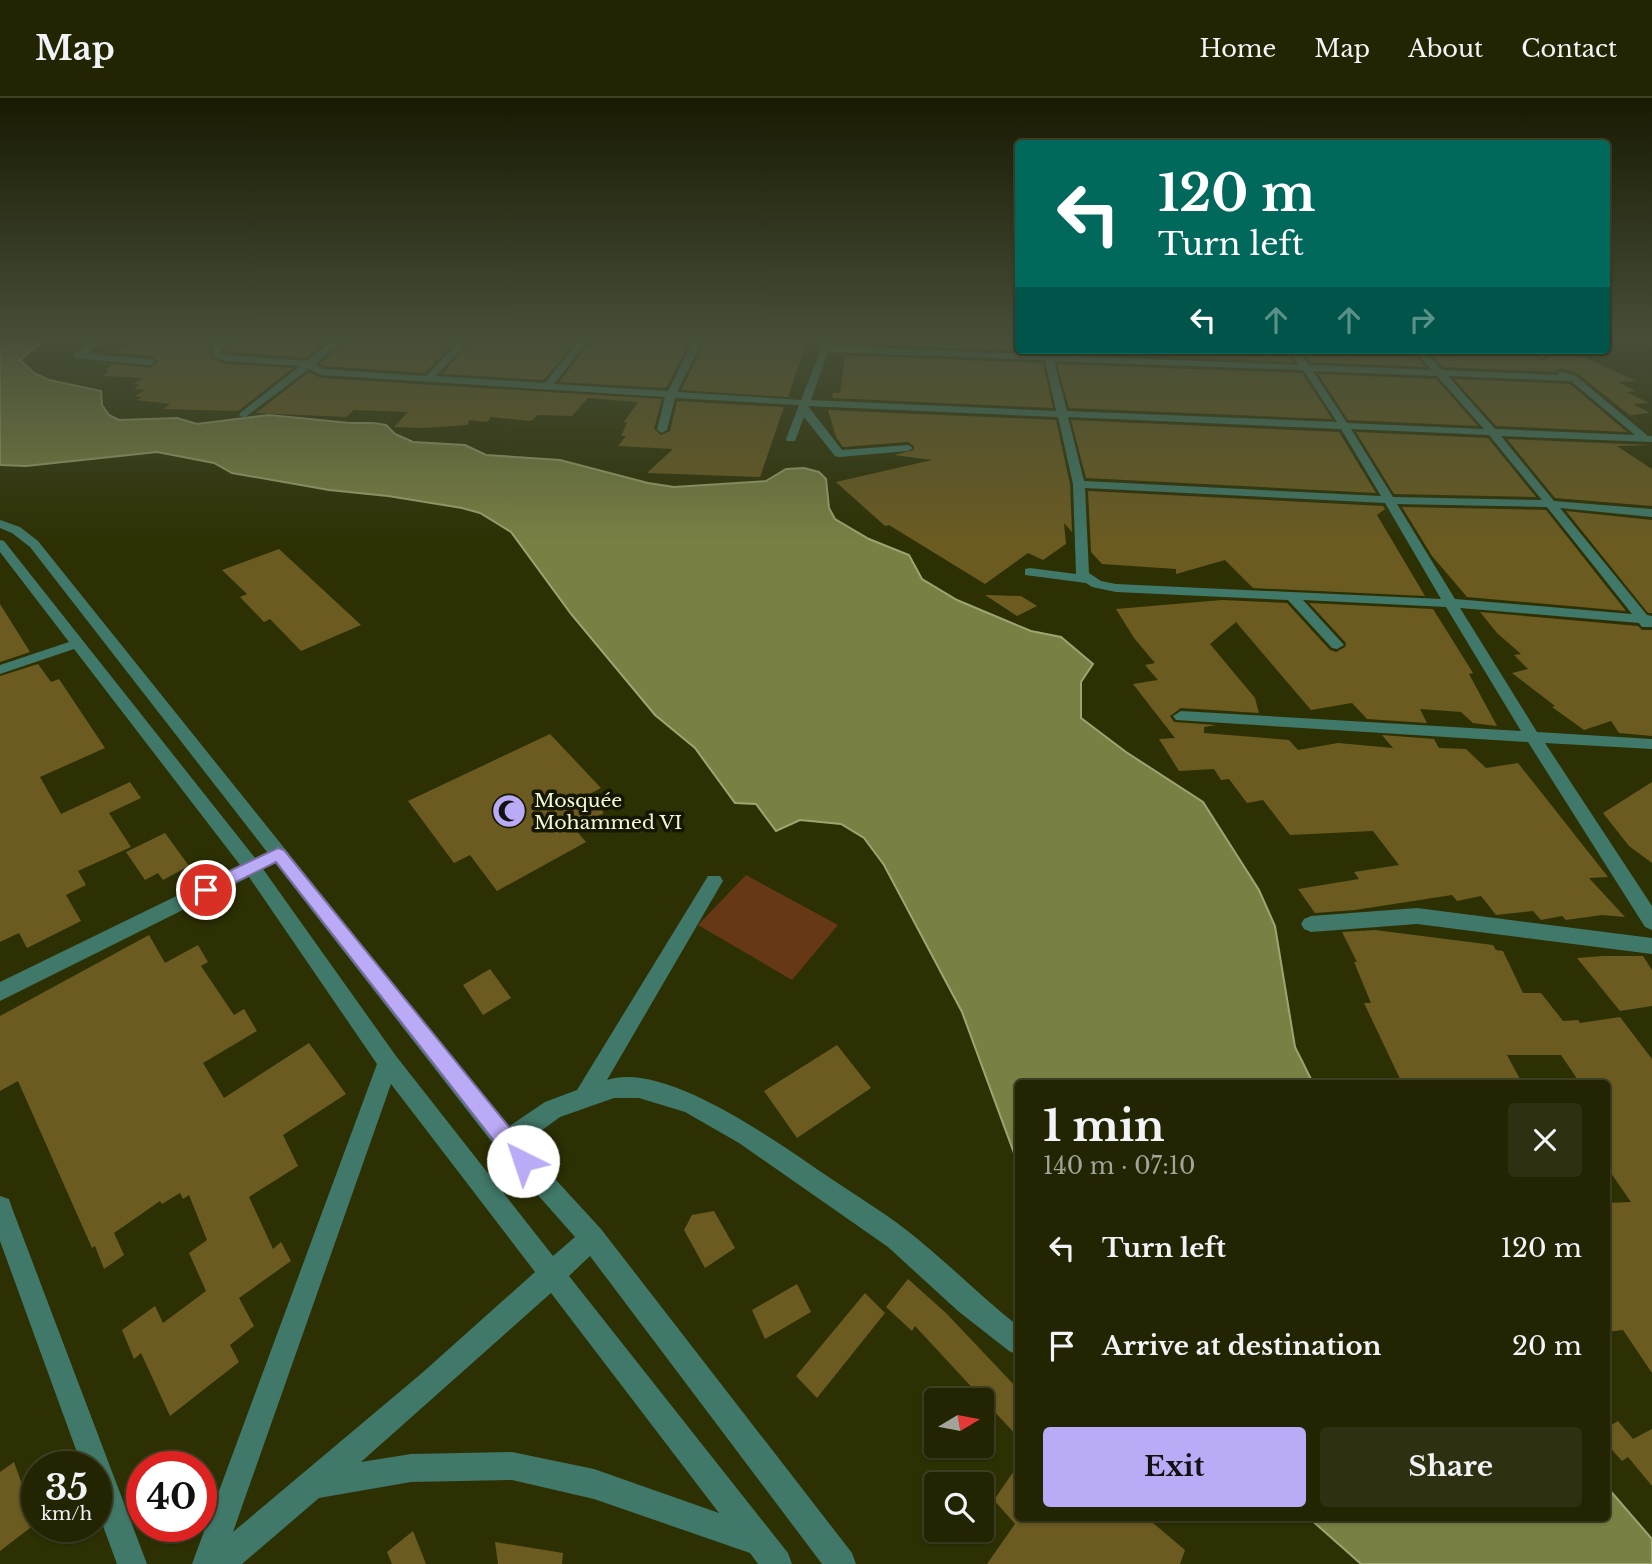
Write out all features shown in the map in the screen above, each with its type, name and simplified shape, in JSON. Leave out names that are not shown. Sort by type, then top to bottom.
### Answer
[{"type":"street","points":[[244,415],[255,406]]},
{"type":"street","points":[[662,430],[668,406]]},
{"type":"street","points":[[799,406],[1062,413],[1489,430],[1650,441]]},
{"type":"street","points":[[1060,406],[1079,484],[1083,575],[1097,584],[1116,588],[1450,603],[1649,623]]},
{"type":"street","points":[[1332,406],[1532,736],[1652,922]]},
{"type":"street","points":[[1469,406],[1649,623]]},
{"type":"street","points":[[1608,406],[1650,441]]},
{"type":"street","points":[[791,439],[805,407]]},
{"type":"street","points":[[805,407],[839,454],[908,448]]},
{"type":"street","points":[[1079,484],[1391,500],[1552,504],[1652,513]]},
{"type":"street","points":[[0,524],[16,530],[34,544],[506,1142],[592,1238],[841,1564]]},
{"type":"street","points":[[0,544],[252,867],[388,1063],[769,1553]]},
{"type":"street","points":[[1030,572],[1089,579]]},
{"type":"street","points":[[1292,596],[1337,645]]},
{"type":"street","points":[[0,670],[76,644]]},
{"type":"street","points":[[1181,716],[1652,744]]},
{"type":"street","points":[[0,992],[278,854]]},
{"type":"street","points":[[586,1096],[714,881]]},
{"type":"street","points":[[1311,925],[1417,916],[1652,946]]},
{"type":"street","points":[[207,1564],[388,1063]]},
{"type":"street","points":[[506,1142],[554,1109],[614,1088],[639,1088],[690,1103],[720,1118],[897,1238],[1015,1340]]},
{"type":"street","points":[[0,1209],[90,1451]]},
{"type":"street","points":[[219,1564],[592,1238]]},
{"type":"street","points":[[312,1485],[411,1468],[512,1466],[594,1484],[769,1553]]},
{"type":"street","points":[[112,1510],[132,1564]]},
{"type":"shaded area","points":[[0,406],[103,406],[109,415],[119,420],[177,418],[197,424],[269,415],[373,423],[386,425],[395,434],[413,442],[465,445],[486,455],[560,460],[674,487],[766,481],[786,469],[804,468],[819,472],[826,479],[829,508],[835,519],[869,539],[909,555],[922,579],[957,600],[1031,631],[1061,637],[1093,664],[1081,682],[1081,718],[1126,752],[1203,802],[1259,890],[1275,926],[1295,1047],[1312,1080],[1015,1080],[1015,1156],[962,1012],[884,865],[864,838],[841,824],[800,820],[776,831],[756,804],[735,803],[695,748],[655,715],[571,614],[511,532],[480,513],[462,508],[329,490],[232,473],[214,463],[157,452],[26,466],[0,465]]},
{"type":"shaded area","points":[[746,875],[838,925],[792,980],[698,925]]},
{"type":"shaded area","points":[[1610,1490],[1652,1539],[1652,1564],[1361,1564],[1313,1521],[1610,1521]]},
{"type":"building","points":[[167,406],[244,406],[238,411],[163,409]]},
{"type":"building","points":[[265,406],[581,406],[572,416],[538,415],[531,421],[491,417],[487,422],[469,420],[468,425],[424,428],[394,427],[408,412],[354,410],[346,417],[256,413]]},
{"type":"building","points":[[635,406],[660,406],[654,429],[661,435],[670,431],[676,406],[784,407],[760,477],[647,473],[673,449],[618,446],[626,436],[621,436],[627,423],[624,422]]},
{"type":"building","points":[[1324,406],[1332,419],[1069,408]]},
{"type":"building","points":[[1339,406],[1460,406],[1478,426],[1348,420]]},
{"type":"building","points":[[1478,406],[1597,406],[1627,432],[1496,426]]},
{"type":"building","points":[[1619,406],[1638,406],[1650,413],[1630,415],[1652,433]]},
{"type":"building","points":[[828,410],[1056,420],[1070,484],[1072,532],[1064,523],[1066,544],[1043,560],[1028,553],[985,584],[889,525],[885,526],[836,482],[932,460],[894,455],[914,450],[914,446],[908,442],[843,447],[836,437]]},
{"type":"building","points":[[1071,420],[1339,432],[1376,493],[1086,478]]},
{"type":"building","points":[[1356,432],[1488,438],[1536,497],[1394,494]]},
{"type":"building","points":[[1507,439],[1652,445],[1617,446],[1652,469],[1652,506],[1555,498]]},
{"type":"building","points":[[1088,491],[1383,506],[1385,509],[1377,515],[1425,596],[1253,588],[1225,560],[1176,574],[1176,569],[1102,564],[1091,552]]},
{"type":"building","points":[[1402,507],[1546,510],[1626,611],[1467,597],[1432,556]]},
{"type":"building","points":[[1566,511],[1652,520],[1652,613],[1648,613]]},
{"type":"building","points":[[279,549],[361,625],[301,651],[270,619],[264,622],[240,597],[247,594],[222,570]]},
{"type":"building","points":[[985,595],[1021,596],[1037,606],[1017,616]]},
{"type":"building","points":[[1222,600],[1287,603],[1330,650],[1336,652],[1345,647],[1346,643],[1309,603],[1433,609],[1473,673],[1469,674],[1497,726],[1473,723],[1461,712],[1420,709],[1427,723],[1367,719],[1352,703],[1311,710],[1236,622],[1210,644],[1255,698],[1259,713],[1181,708],[1170,716],[1174,722],[1216,725],[1204,727],[1204,733],[1289,740],[1298,750],[1338,743],[1393,748],[1382,735],[1434,739],[1439,748],[1466,749],[1486,768],[1518,763],[1608,877],[1589,878],[1625,917],[1602,915],[1566,920],[1562,916],[1541,920],[1533,911],[1496,915],[1481,896],[1457,901],[1452,895],[1355,910],[1315,913],[1298,889],[1359,879],[1354,872],[1399,865],[1373,831],[1290,835],[1263,800],[1247,803],[1229,779],[1221,780],[1214,769],[1179,771],[1159,739],[1175,738],[1133,684],[1158,680],[1145,665],[1155,663],[1134,638],[1116,609]]},
{"type":"building","points":[[0,604],[30,652],[0,662]]},
{"type":"building","points":[[1480,612],[1638,626],[1642,630],[1652,630],[1652,736],[1619,733],[1611,721],[1584,730],[1552,707],[1555,706],[1512,673],[1528,669],[1514,655],[1521,654],[1497,633]]},
{"type":"building","points":[[38,664],[51,682],[59,679],[105,748],[40,777],[61,814],[130,782],[141,798],[109,813],[131,847],[78,871],[86,885],[66,895],[81,921],[27,948],[19,933],[0,942],[0,676]]},
{"type":"building","name":"Mosquée Mohammed VI","points":[[550,734],[601,788],[588,795],[604,813],[575,829],[586,842],[497,891],[470,855],[454,863],[408,801]]},
{"type":"building","points":[[1652,782],[1652,863],[1629,846],[1603,813]]},
{"type":"building","points":[[165,833],[189,866],[163,880],[158,873],[145,880],[126,852]]},
{"type":"building","points":[[1375,930],[1493,945],[1496,950],[1503,951],[1523,993],[1541,993],[1563,1021],[1578,1020],[1580,1023],[1620,1017],[1652,1059],[1652,1373],[1623,1330],[1610,1332],[1610,1203],[1631,1202],[1610,1172],[1610,1080],[1578,1080],[1561,1055],[1507,1055],[1520,1080],[1401,1080],[1364,1003],[1371,1003],[1354,962],[1357,962],[1342,932]]},
{"type":"building","points":[[149,935],[165,963],[198,945],[208,962],[201,966],[234,1015],[244,1009],[257,1031],[203,1063],[224,1098],[309,1043],[346,1094],[283,1135],[298,1166],[249,1197],[273,1249],[281,1242],[291,1261],[239,1298],[254,1326],[230,1345],[239,1362],[170,1416],[141,1353],[134,1359],[122,1330],[155,1306],[163,1323],[206,1291],[189,1253],[207,1240],[189,1195],[183,1199],[180,1193],[162,1204],[160,1201],[114,1233],[124,1255],[104,1269],[95,1246],[92,1248],[18,1081],[0,1091],[0,1016]]},
{"type":"building","points":[[1643,956],[1652,970],[1652,1006],[1620,1011],[1577,958]]},
{"type":"building","points":[[490,969],[511,998],[483,1015],[463,985]]},
{"type":"building","points":[[837,1045],[871,1088],[797,1138],[764,1091]]},
{"type":"building","points":[[714,1211],[735,1248],[705,1268],[684,1230],[692,1215]]},
{"type":"building","points":[[908,1279],[946,1313],[1015,1386],[1015,1434],[994,1411],[994,1388],[973,1388],[915,1326],[912,1331],[886,1307]]},
{"type":"building","points":[[797,1284],[811,1312],[765,1339],[752,1310]]},
{"type":"building","points":[[865,1293],[885,1313],[817,1398],[796,1376]]},
{"type":"building","points":[[1618,1421],[1633,1439],[1652,1429],[1652,1486],[1628,1457],[1622,1461],[1610,1448],[1610,1426]]},
{"type":"building","points":[[14,1462],[21,1482],[21,1535],[0,1551],[0,1472]]},
{"type":"building","points":[[1015,1469],[1015,1521],[1151,1521],[1185,1550],[1180,1564],[987,1564],[1015,1524],[994,1500]]},
{"type":"building","points":[[413,1531],[426,1564],[392,1564],[387,1552]]},
{"type":"building","points":[[495,1542],[563,1553],[562,1564],[498,1564]]},
{"type":"place","name":"Mosquée Mohammed VI","points":[[509,811]]},
{"type":"route","points":[[206,890],[278,854],[523,1161]]}]
